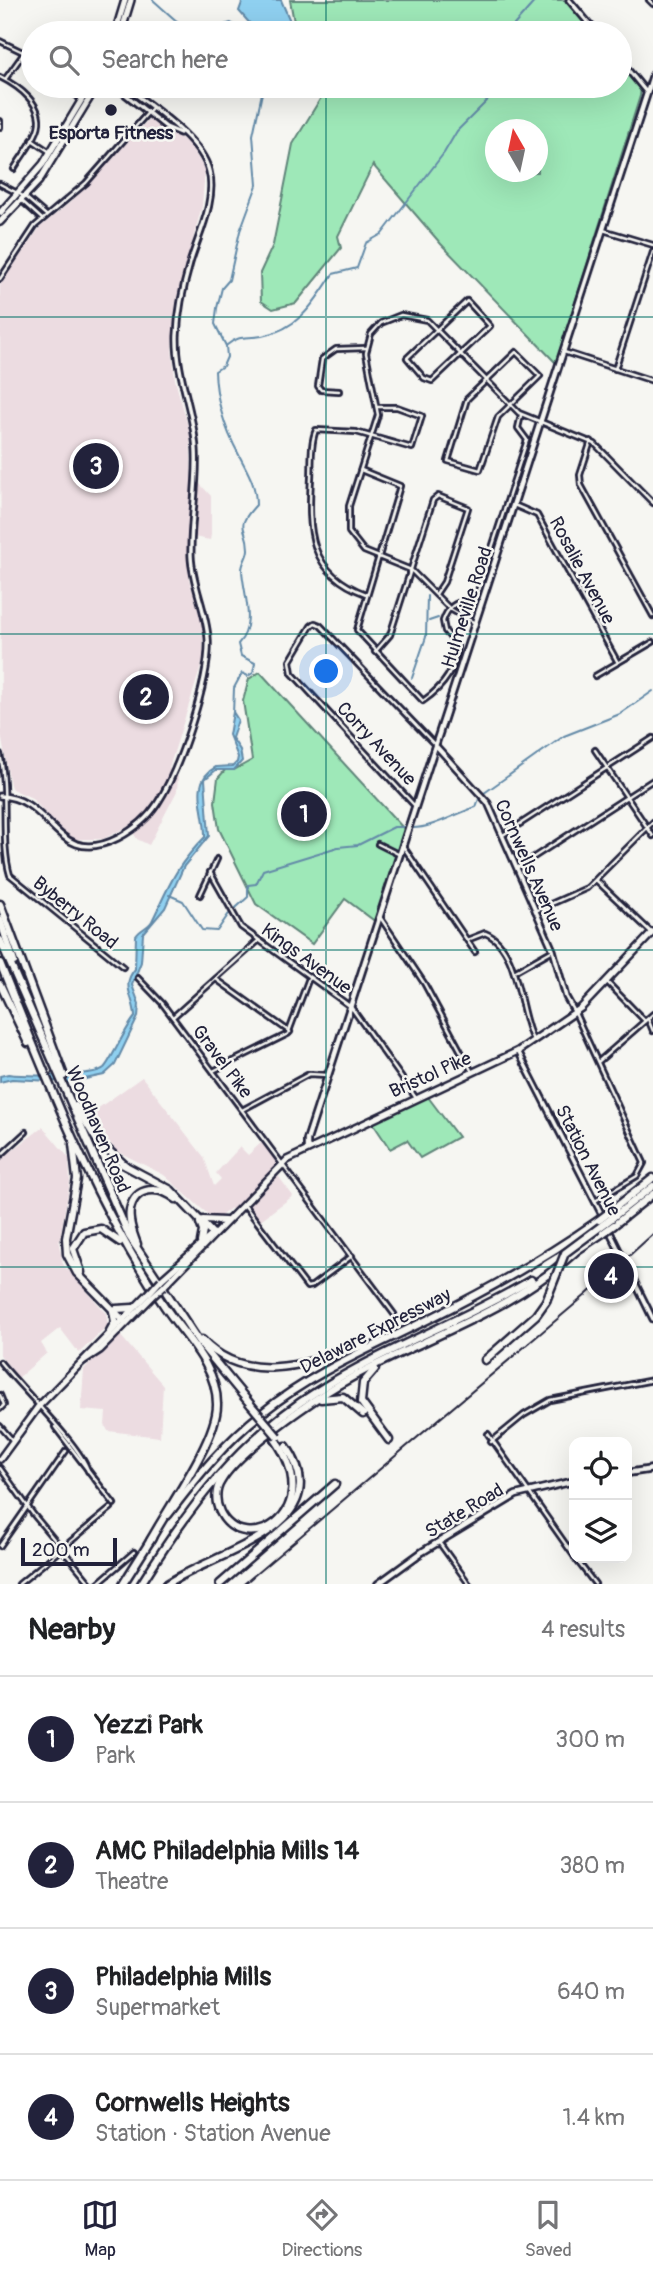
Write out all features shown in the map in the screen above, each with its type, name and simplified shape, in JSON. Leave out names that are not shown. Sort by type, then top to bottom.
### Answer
[{"type":"highway","points":[[0,904],[60,1072]]},
{"type":"highway","points":[[0,920],[29,1006]]},
{"type":"highway","name":"Woodhaven Road","points":[[0,940],[60,1072],[139,1261],[165,1307]]},
{"type":"highway","name":"Woodhaven Road","points":[[0,963],[42,1072],[108,1215],[185,1321]]},
{"type":"highway","points":[[0,984],[42,1072]]},
{"type":"highway","points":[[64,1082],[96,1139],[126,1166]]},
{"type":"highway","points":[[47,1083],[68,1133],[77,1179]]},
{"type":"highway","points":[[69,1098],[93,1139],[126,1166],[168,1187],[213,1234]]},
{"type":"highway","points":[[57,1103],[72,1142],[77,1179],[66,1234],[67,1254],[77,1273],[125,1320]]},
{"type":"highway","name":"Delaware Expressway","points":[[141,1584],[177,1527],[211,1483],[241,1450],[283,1414],[339,1378],[484,1307],[575,1252],[603,1233],[611,1219],[653,1178]]},
{"type":"highway","points":[[485,1360],[536,1315],[546,1301],[565,1253],[653,1186]]},
{"type":"highway","points":[[139,1261],[130,1214],[133,1202],[142,1192],[152,1189],[168,1193],[201,1222],[201,1242]]},
{"type":"highway","name":"Delaware Expressway","points":[[123,1584],[150,1541],[195,1480],[256,1418],[313,1377],[499,1283],[599,1220],[611,1219],[653,1194]]},
{"type":"highway","points":[[201,1222],[225,1221]]},
{"type":"highway","points":[[110,1331],[115,1322],[114,1309],[78,1267],[73,1252],[76,1241],[89,1230],[103,1229],[139,1261]]},
{"type":"highway","points":[[304,1407],[330,1396],[346,1398],[356,1405],[387,1441],[363,1408],[362,1386],[373,1370],[501,1303],[559,1267],[575,1252]]},
{"type":"highway","points":[[165,1307],[277,1438],[298,1470],[298,1495],[292,1511],[280,1524],[263,1536],[202,1564],[167,1584]]},
{"type":"highway","points":[[150,1541],[211,1435],[217,1405],[215,1386],[206,1365],[165,1307]]},
{"type":"highway","points":[[114,1309],[133,1308]]},
{"type":"highway","points":[[185,1321],[220,1356],[237,1364],[260,1369],[321,1358],[403,1331]]},
{"type":"highway","points":[[185,1321],[250,1406]]},
{"type":"highway","points":[[277,1438],[293,1471],[295,1484],[291,1502],[281,1517],[268,1527],[253,1531],[240,1529],[228,1523],[220,1511],[216,1499],[219,1484],[252,1450],[304,1407],[349,1379],[413,1349]]},
{"type":"highway","points":[[220,1584],[335,1484]]},
{"type":"highway","points":[[178,1584],[202,1564]]},
{"type":"main road","points":[[119,21],[125,0]]},
{"type":"main road","points":[[125,21],[131,0]]},
{"type":"main road","name":"Hulmeville Road","points":[[307,1148],[307,1140],[437,747],[653,75]]},
{"type":"main road","points":[[0,222],[22,198],[89,98]]},
{"type":"main road","points":[[53,151],[82,99]]},
{"type":"main road","points":[[0,213],[22,198]]},
{"type":"main road","name":"Bristol Pike","points":[[0,1459],[38,1406],[283,1163],[307,1148],[518,1051],[575,1013],[652,933]]},
{"type":"main road","name":"Bristol Pike","points":[[163,1283],[210,1240],[213,1234]]},
{"type":"main road","name":"Bristol Pike","points":[[83,1361],[110,1331],[125,1320],[133,1308],[152,1294]]},
{"type":"main road","points":[[632,1472],[653,1469]]},
{"type":"main road","name":"State Road","points":[[378,1584],[438,1541],[526,1491],[569,1482]]},
{"type":"street","points":[[569,0],[587,21]]},
{"type":"street","points":[[649,0],[653,5]]},
{"type":"street","points":[[0,41],[21,52]]},
{"type":"street","points":[[5,80],[21,57]]},
{"type":"street","points":[[632,75],[653,97]]},
{"type":"street","points":[[0,77],[21,88]]},
{"type":"street","points":[[14,169],[39,125],[28,98]]},
{"type":"street","points":[[130,98],[185,136]]},
{"type":"street","points":[[2,796],[31,804],[56,833],[73,844],[101,844],[124,835],[147,817],[170,780],[208,662],[208,637],[193,575],[191,549],[196,450],[177,340],[183,289],[204,222],[210,176],[201,151],[140,98]]},
{"type":"street","points":[[0,279],[42,219],[86,183],[152,108]]},
{"type":"street","points":[[0,121],[0,127]]},
{"type":"street","points":[[32,140],[53,151]]},
{"type":"street","points":[[0,184],[47,216]]},
{"type":"street","points":[[22,198],[42,219]]},
{"type":"street","points":[[603,230],[653,245]]},
{"type":"street","points":[[615,369],[653,252]]},
{"type":"street","points":[[467,300],[489,321],[490,326],[432,382],[424,378],[407,357],[436,328],[467,300]]},
{"type":"street","points":[[475,623],[450,609],[411,570],[359,547],[348,528],[349,506],[372,437],[378,407],[366,348],[377,327],[396,316],[419,317],[436,328],[521,415],[591,441],[653,503]]},
{"type":"street","points":[[339,391],[321,390],[318,386],[322,359],[336,349],[366,348]]},
{"type":"street","points":[[564,352],[653,380]]},
{"type":"street","points":[[514,353],[519,353],[540,376],[497,421],[480,470],[448,461],[466,402],[486,380],[514,353]]},
{"type":"street","points":[[366,594],[343,583],[321,561],[310,533],[309,507],[315,431],[348,430],[412,449],[422,419],[397,407],[378,407]]},
{"type":"street","points":[[361,470],[400,486],[356,628],[418,699],[425,699],[447,678],[457,654],[456,644],[443,624],[450,609],[460,601],[474,603],[527,440],[518,428],[521,415]]},
{"type":"street","points":[[591,441],[580,475],[581,485],[653,616]]},
{"type":"street","points":[[375,652],[390,635],[435,497],[467,506],[444,582],[436,594]]},
{"type":"street","name":"Rosalie Avenue","points":[[514,505],[537,515],[617,662]]},
{"type":"street","name":"Corry Avenue","points":[[315,623],[297,648],[289,666],[296,678],[416,807]]},
{"type":"street","name":"Cornwells Avenue","points":[[315,623],[482,794],[503,835],[553,950],[566,997],[643,1160],[643,1168],[625,1184],[594,1201]]},
{"type":"street","points":[[595,676],[653,642]]},
{"type":"street","points":[[503,835],[653,737]]},
{"type":"street","points":[[595,750],[653,836]]},
{"type":"street","name":"Byberry Road","points":[[0,754],[3,854],[10,875],[123,967]]},
{"type":"street","points":[[517,868],[653,780]]},
{"type":"street","points":[[535,911],[584,891],[645,827],[653,822]]},
{"type":"street","points":[[378,844],[400,855]]},
{"type":"street","points":[[403,846],[475,952]]},
{"type":"street","points":[[200,895],[217,859]]},
{"type":"street","name":"Kings Avenue","points":[[210,872],[229,911],[258,941],[351,1007],[416,1098]]},
{"type":"street","points":[[595,879],[652,933]]},
{"type":"street","points":[[380,917],[424,983],[472,1072]]},
{"type":"street","points":[[467,940],[481,933],[491,936],[514,972],[527,1027],[533,1040]]},
{"type":"street","points":[[173,1017],[258,941]]},
{"type":"street","points":[[514,972],[553,950]]},
{"type":"street","points":[[214,1072],[290,1032],[310,977]]},
{"type":"street","name":"Gravel Pike","points":[[138,978],[151,988],[352,1256]]},
{"type":"street","points":[[216,979],[290,1032]]},
{"type":"street","points":[[607,982],[646,1020],[653,1031]]},
{"type":"street","points":[[598,1062],[653,1014]]},
{"type":"street","name":"Station Avenue","points":[[518,1051],[653,1319]]},
{"type":"street","points":[[242,1110],[309,1074],[328,1075]]},
{"type":"street","points":[[0,1156],[26,1132]]},
{"type":"street","points":[[242,1202],[306,1287],[312,1286],[352,1256],[394,1314]]},
{"type":"street","points":[[0,1362],[55,1427],[114,1504]]},
{"type":"street","points":[[491,1442],[524,1415],[550,1400],[653,1380]]},
{"type":"street","points":[[0,1395],[4,1402],[0,1409]]},
{"type":"street","points":[[0,1426],[13,1441]]},
{"type":"street","points":[[488,1434],[491,1442],[569,1549]]},
{"type":"street","points":[[0,1546],[66,1451]]},
{"type":"street","points":[[0,1468],[91,1584]]},
{"type":"street","points":[[19,1584],[111,1508]]},
{"type":"street","points":[[438,1541],[469,1584]]},
{"type":"street","points":[[97,1584],[134,1552]]},
{"type":"street","points":[[579,1563],[595,1584]]},
{"type":"shaded area","points":[[149,119],[189,143],[205,170],[202,206],[176,301],[172,348],[175,380],[190,433],[192,483],[200,484],[211,496],[211,535],[210,540],[188,536],[189,579],[202,622],[204,657],[169,768],[178,777],[177,791],[149,845],[137,839],[129,826],[103,839],[74,839],[63,834],[32,798],[12,789],[10,785],[1,734],[0,285],[40,227],[73,200]]},
{"type":"shaded area","points":[[142,1077],[204,1157],[214,1186],[221,1179],[216,1173],[240,1147],[248,1155],[263,1141],[283,1166],[276,1173],[293,1196],[258,1222],[245,1205],[235,1214],[231,1208],[218,1218],[212,1218],[164,1175],[117,1151],[101,1133],[90,1114]]},
{"type":"shaded area","points":[[43,1127],[69,1158],[70,1182],[59,1244],[63,1264],[106,1313],[108,1325],[79,1353],[60,1328],[41,1343],[47,1353],[18,1378],[0,1355],[0,1160]]},
{"type":"shaded area","points":[[119,1334],[163,1385],[160,1437],[108,1431],[105,1425],[106,1412],[81,1410],[84,1369]]},
{"type":"green space","points":[[290,0],[565,0],[583,21],[294,21]]},
{"type":"green space","points":[[632,79],[641,89],[556,363],[441,244],[373,165],[338,236],[341,248],[296,303],[273,309],[261,301],[260,273],[273,245],[293,144],[321,98],[632,98]]},
{"type":"green space","points":[[260,672],[405,830],[376,922],[345,899],[312,944],[256,904],[219,829],[215,802],[218,778],[226,769],[234,770],[252,760],[243,701],[249,679]]},
{"type":"green space","points":[[428,1097],[458,1137],[420,1158],[407,1140],[390,1149],[372,1122]]},
{"type":"water","points":[[243,0],[281,0],[290,21],[248,21],[239,11]]},
{"type":"water","points":[[233,712],[238,720],[232,738],[240,750],[242,761],[234,770],[216,770],[205,779],[209,836],[184,866],[165,908],[143,934],[141,962],[132,985],[139,1004],[138,1017],[115,1065],[104,1075],[71,1082],[12,1079],[0,1082],[0,1076],[8,1074],[87,1073],[98,1071],[107,1064],[135,1017],[128,987],[135,969],[136,936],[152,921],[180,867],[205,837],[200,798],[203,781],[216,767],[233,766],[237,762],[238,757],[229,735]]},
{"type":"waterway","points":[[153,0],[177,21]]},
{"type":"waterway","points":[[518,21],[536,0]]},
{"type":"waterway","points":[[233,714],[234,688],[242,673],[248,676],[253,673],[255,663],[241,656],[238,644],[244,636],[248,618],[242,570],[248,549],[243,524],[256,505],[256,498],[219,404],[215,371],[223,366],[227,357],[226,346],[215,324],[222,288],[229,280],[240,231],[257,185],[253,135],[261,98]]},
{"type":"waterway","points":[[227,345],[240,338],[275,333],[286,327],[312,305],[333,274],[357,268],[366,243],[382,234],[444,153],[457,131],[488,98]]},
{"type":"waterway","points":[[412,678],[426,637],[427,596]]},
{"type":"waterway","points":[[429,621],[438,618]]},
{"type":"waterway","points":[[411,828],[435,823],[476,807],[480,796],[564,736],[620,714],[653,691]]},
{"type":"waterway","points":[[169,895],[183,901],[202,930],[217,931],[228,915],[248,897],[248,885],[256,884],[263,870],[338,847],[358,845],[394,827],[406,827]]},
{"type":"railway","points":[[244,1584],[587,1294],[653,1234]]},
{"type":"place","name":"Esporta Fitness","points":[[111,110]]},
{"type":"place","name":"Philadelphia Mills","points":[[96,466]]},
{"type":"place","name":"AMC Philadelphia Mills 14","points":[[146,697]]},
{"type":"place","name":"Yezzi Park","points":[[304,814]]},
{"type":"place","name":"Cornwells Heights","points":[[611,1276]]}]
